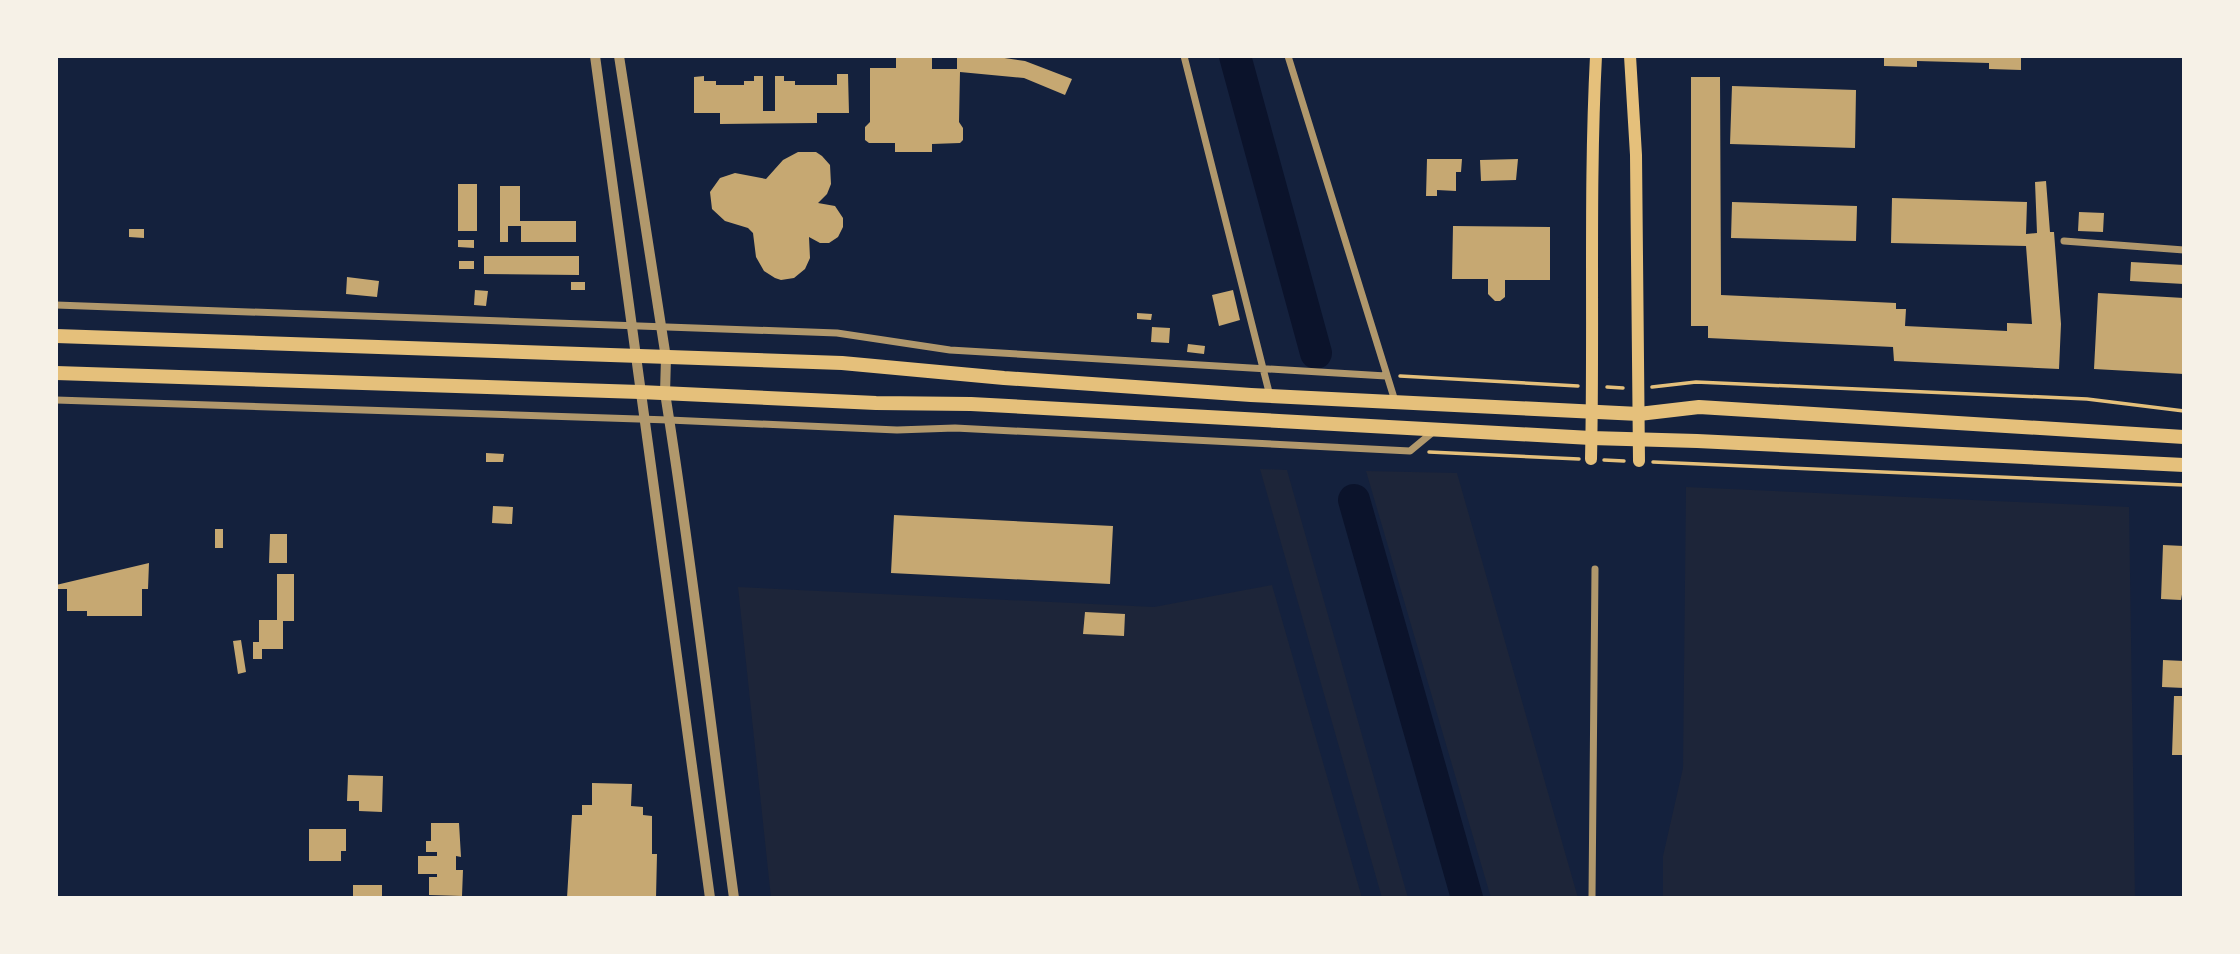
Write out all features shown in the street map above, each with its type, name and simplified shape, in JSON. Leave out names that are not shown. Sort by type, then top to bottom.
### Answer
[{"type":"main road","points":[[1591,459],[1592,135],[1596,56]]},
{"type":"main road","points":[[1630,56],[1636,155],[1639,461]]},
{"type":"main road","points":[[56,336],[842,363],[1004,378],[1270,396],[1639,414],[1699,407],[2184,437]]},
{"type":"main road","points":[[56,373],[640,392],[876,403],[971,404],[1591,438],[2184,465]]},
{"type":"street","points":[[595,56],[710,898]]},
{"type":"street","points":[[619,56],[662,326],[666,358],[665,393],[707,680],[734,898]]},
{"type":"street","points":[[1184,56],[1270,396]]},
{"type":"street","points":[[1288,56],[1395,401]]},
{"type":"street","points":[[2064,241],[2184,250]]},
{"type":"street","points":[[56,305],[837,333],[950,350],[1386,376]]},
{"type":"street","points":[[56,400],[884,429],[955,428],[1410,451],[1436,429]]},
{"type":"street","points":[[1592,898],[1595,569]]},
{"type":"path","points":[[1386,376],[1639,388],[1710,382],[2087,399],[2184,411]]},
{"type":"path","points":[[1410,451],[2184,485]]},
{"type":"shaded area","points":[[1260,469],[1287,470],[1408,898],[1382,898]]},
{"type":"shaded area","points":[[1366,471],[1457,473],[1578,898],[1491,898]]},
{"type":"shaded area","points":[[1686,487],[2129,507],[2135,898],[1663,898],[1663,856],[1683,768]]},
{"type":"shaded area","points":[[1272,585],[1362,898],[771,898],[738,587],[1154,607]]},
{"type":"building","points":[[896,56],[932,56],[932,69],[957,69],[957,56],[991,56],[1025,61],[1072,79],[1065,95],[1024,78],[960,72],[959,122],[963,128],[963,140],[960,143],[932,144],[932,152],[895,152],[895,143],[869,143],[865,140],[865,127],[870,122],[870,68],[896,68]]},
{"type":"building","points":[[1884,56],[2021,56],[2021,70],[1989,69],[1989,63],[1917,61],[1917,67],[1884,66]]},
{"type":"building","points":[[837,74],[848,74],[849,113],[817,113],[817,123],[720,124],[720,113],[694,113],[694,77],[704,76],[704,81],[716,81],[716,85],[744,85],[744,81],[754,81],[754,76],[763,76],[763,111],[775,111],[775,76],[784,76],[784,81],[795,81],[795,85],[837,85]]},
{"type":"building","points":[[1691,77],[1720,77],[1721,295],[1896,303],[1896,309],[1906,309],[1905,326],[2007,331],[2007,323],[2032,324],[2026,246],[1891,243],[1892,198],[2027,202],[2026,234],[2037,233],[2035,182],[2046,181],[2050,232],[2054,232],[2061,324],[2059,369],[1894,361],[1893,347],[1708,338],[1708,326],[1691,326]]},
{"type":"building","points":[[1732,86],[1856,90],[1855,148],[1730,144]]},
{"type":"building","points":[[798,152],[816,152],[830,165],[831,184],[827,194],[818,203],[835,206],[843,218],[843,227],[838,237],[829,243],[820,243],[809,237],[810,258],[805,269],[794,278],[781,280],[764,271],[756,257],[753,233],[748,228],[725,221],[712,209],[710,192],[720,178],[735,173],[766,179],[783,160]]},
{"type":"building","points":[[1427,159],[1462,159],[1461,172],[1456,172],[1456,191],[1437,190],[1437,196],[1426,196]]},
{"type":"building","points":[[1518,159],[1516,180],[1481,181],[1480,160]]},
{"type":"building","points":[[458,184],[477,184],[477,231],[458,231]]},
{"type":"building","points":[[500,186],[520,186],[520,221],[576,221],[576,242],[521,242],[521,226],[508,226],[508,242],[500,242]]},
{"type":"building","points":[[1732,202],[1857,206],[1856,241],[1731,238]]},
{"type":"building","points":[[2079,212],[2104,213],[2103,232],[2078,231]]},
{"type":"building","points":[[1453,226],[1550,227],[1550,280],[1505,280],[1505,297],[1495,301],[1488,294],[1488,279],[1452,279]]},
{"type":"building","points":[[129,229],[144,229],[144,238],[129,237]]},
{"type":"building","points":[[458,240],[474,240],[474,248],[458,247]]},
{"type":"building","points":[[484,256],[579,256],[579,275],[484,274]]},
{"type":"building","points":[[459,261],[474,261],[474,269],[459,269]]},
{"type":"building","points":[[2131,262],[2184,265],[2184,284],[2130,281]]},
{"type":"building","points":[[347,277],[379,281],[377,297],[346,294]]},
{"type":"building","points":[[571,282],[585,282],[585,290],[571,290]]},
{"type":"building","points":[[475,290],[488,291],[486,306],[474,305]]},
{"type":"building","points":[[1233,290],[1240,320],[1219,326],[1212,295]]},
{"type":"building","points":[[2098,293],[2184,298],[2184,374],[2094,369]]},
{"type":"building","points":[[1137,313],[1152,314],[1151,320],[1137,319]]},
{"type":"building","points":[[1152,327],[1170,328],[1169,343],[1151,342]]},
{"type":"building","points":[[1188,344],[1205,346],[1204,354],[1187,352]]},
{"type":"building","points":[[486,453],[504,454],[503,462],[486,462]]},
{"type":"building","points":[[493,506],[513,507],[512,524],[492,523]]},
{"type":"building","points":[[894,515],[1113,526],[1110,584],[891,573]]},
{"type":"building","points":[[215,529],[223,529],[223,548],[215,548]]},
{"type":"building","points":[[270,534],[287,534],[287,563],[269,563]]},
{"type":"building","points":[[2163,545],[2184,546],[2181,600],[2161,599]]},
{"type":"building","points":[[149,563],[148,589],[142,589],[142,616],[87,616],[87,611],[67,611],[67,589],[56,589],[56,585]]},
{"type":"building","points":[[277,574],[294,574],[294,621],[283,621],[283,649],[262,649],[262,659],[253,659],[253,642],[259,642],[259,620],[277,620]]},
{"type":"building","points":[[1085,612],[1125,614],[1124,636],[1083,634]]},
{"type":"building","points":[[241,640],[246,672],[238,674],[233,641]]},
{"type":"building","points":[[2163,660],[2184,661],[2184,688],[2162,687]]},
{"type":"building","points":[[2174,696],[2184,696],[2184,755],[2172,755]]},
{"type":"building","points":[[348,775],[383,776],[382,812],[359,811],[359,801],[347,801]]},
{"type":"building","points":[[592,783],[632,784],[631,806],[643,807],[643,815],[652,816],[652,854],[657,854],[656,898],[567,898],[572,815],[582,815],[582,805],[592,805]]},
{"type":"building","points":[[431,823],[459,823],[461,857],[456,856],[456,870],[463,870],[462,896],[429,895],[429,877],[437,877],[437,874],[418,874],[418,856],[437,856],[437,852],[426,852],[426,841],[431,841]]},
{"type":"building","points":[[309,829],[346,829],[346,851],[341,851],[341,861],[309,861]]},
{"type":"building","points":[[353,885],[382,885],[382,898],[353,898]]},
{"type":"waterway","points":[[1235,56],[1316,353]]},
{"type":"waterway","points":[[1354,500],[1467,898]]}]
